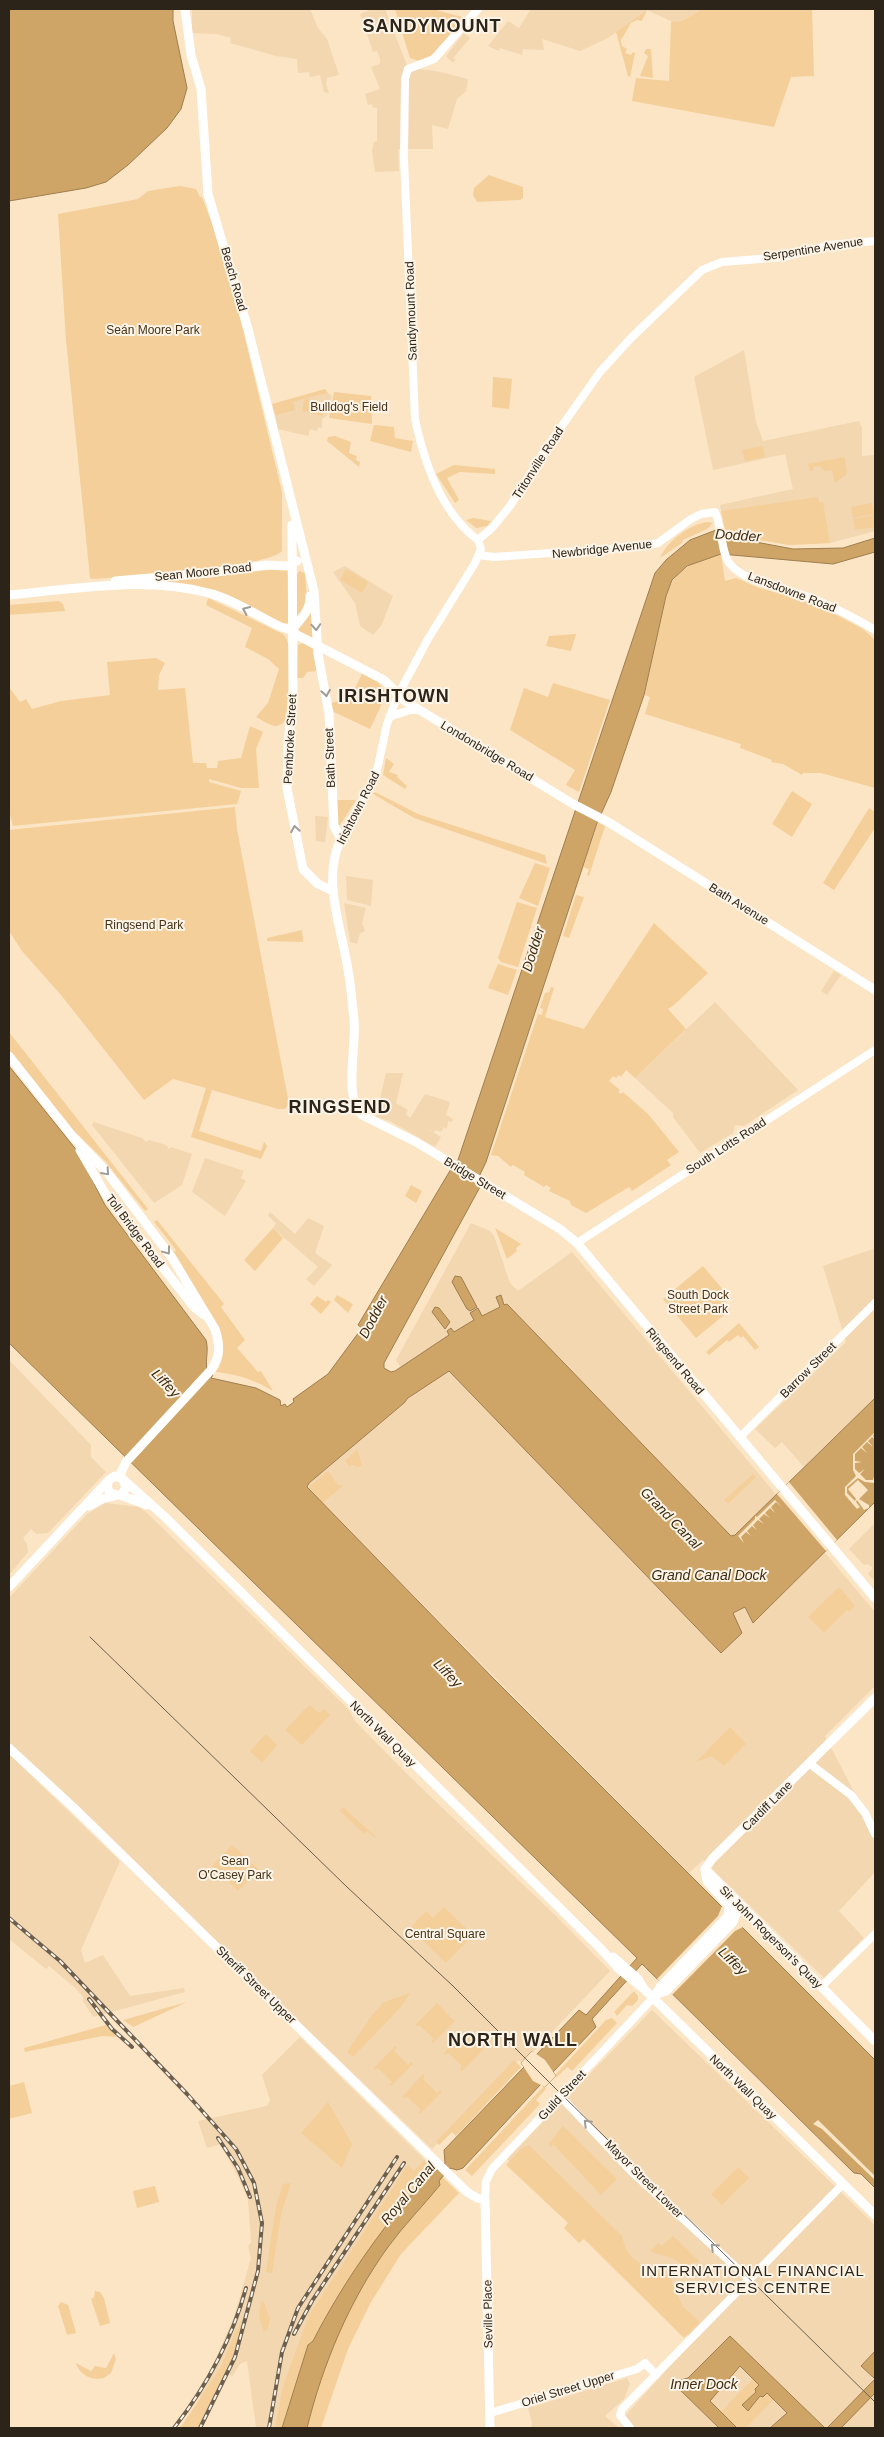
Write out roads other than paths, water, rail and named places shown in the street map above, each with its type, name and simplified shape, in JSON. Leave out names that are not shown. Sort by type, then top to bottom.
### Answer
[{"type":"main road","name":"Beach Road","points":[[186,9],[188,41],[201,89],[208,194],[248,329],[303,553],[310,574],[314,591],[318,645]]},
{"type":"main road","name":"Beach Road","points":[[288,488],[292,532],[292,630]]},
{"type":"main road","points":[[292,564],[303,553]]},
{"type":"main road","name":"Sean Moore Road","points":[[98,586],[115,581],[292,564]]},
{"type":"main road","name":"Beach Road","points":[[292,630],[304,617],[310,603],[310,574]]},
{"type":"main road","name":"Sean Moore Road","points":[[9,595],[98,586],[172,586],[210,593],[281,627],[292,630],[379,677],[398,695]]},
{"type":"main road","name":"Pembroke Street","points":[[292,630],[293,693],[288,745],[287,788],[303,869],[318,884],[333,891]]},
{"type":"main road","name":"Bath Street","points":[[318,645],[329,714],[334,826],[341,839]]},
{"type":"main road","name":"Londonbridge Road","points":[[398,695],[576,806],[601,818]]},
{"type":"main road","name":"Bath Avenue","points":[[601,818],[875,990]]},
{"type":"main road","name":"Irishtown Road","points":[[341,839],[333,867],[333,891],[348,970],[356,1041],[351,1094],[356,1108],[370,1120]]},
{"type":"main road","name":"Toll Bridge Road","points":[[9,1056],[72,1137],[106,1171],[167,1250],[208,1318],[220,1350],[212,1370],[126,1462],[121,1478]]},
{"type":"main road","name":"Bridge Street","points":[[370,1120],[416,1142],[560,1229],[577,1243]]},
{"type":"main road","name":"Toll Bridge Road","points":[[72,1137],[106,1195],[123,1218],[194,1307],[208,1318]]},
{"type":"main road","name":"Ringsend Road","points":[[577,1243],[875,1598]]},
{"type":"main road","points":[[9,1587],[78,1513],[109,1480],[121,1478],[126,1488],[118,1495],[97,1501],[78,1513]]},
{"type":"main road","name":"North Wall Quay","points":[[121,1478],[165,1517],[601,1948],[644,1989],[659,1992],[875,2215]]},
{"type":"main road","points":[[109,1480],[108,1491],[118,1495]]},
{"type":"main road","name":"North Wall Quay","points":[[118,1495],[142,1501],[165,1517]]},
{"type":"main road","name":"Cardiff Lane","points":[[705,1869],[712,1859],[875,1698]]},
{"type":"main road","name":"Sheriff Street Upper","points":[[9,1741],[29,1764]]},
{"type":"main road","name":"Sheriff Street Upper","points":[[9,1748],[29,1764],[455,2181],[473,2197],[485,2200]]},
{"type":"main road","name":"Sir John Rogerson's Quay","points":[[705,1869],[875,2041]]},
{"type":"main road","name":"Sir John Rogerson's Quay","points":[[705,1869],[706,1881],[726,1901],[732,1915]]},
{"type":"main road","points":[[659,1992],[727,1918],[732,1915],[736,1909],[733,1899]]},
{"type":"main road","name":"Seville Place","points":[[485,2200],[490,2428]]},
{"type":"street","name":"Sandymount Road","points":[[476,11],[434,59],[411,66],[406,71],[404,158],[415,419],[421,445],[434,482],[459,521],[478,540]]},
{"type":"street","name":"Serpentine Avenue","points":[[722,262],[784,257],[830,244],[875,241]]},
{"type":"street","name":"Tritonville Road","points":[[478,540],[492,528],[510,506],[580,398],[616,353],[702,270],[722,262]]},
{"type":"street","name":"Lansdowne Road","points":[[715,512],[730,565],[750,578],[832,606],[875,630]]},
{"type":"street","name":"Newbridge Avenue","points":[[479,555],[494,557],[658,543],[691,519],[701,514],[715,512]]},
{"type":"street","points":[[398,695],[428,639],[479,555],[481,549],[478,540]]},
{"type":"street","name":"Irishtown Road","points":[[341,839],[376,775],[389,717],[398,695]]},
{"type":"street","points":[[389,717],[410,710],[420,710]]},
{"type":"street","name":"South Lotts Road","points":[[577,1243],[875,1050]]},
{"type":"street","name":"Barrow Street","points":[[740,1437],[875,1303]]},
{"type":"street","points":[[810,1764],[851,1795],[865,1813],[875,1834]]},
{"type":"street","points":[[821,1987],[875,1934]]},
{"type":"street","name":"Guild Street","points":[[485,2200],[486,2181],[492,2169],[659,1992]]},
{"type":"street","name":"Mayor Street Lower","points":[[561,2097],[632,2172],[750,2280]]},
{"type":"street","points":[[630,2428],[621,2419],[620,2412],[843,2184]]},
{"type":"street","name":"Oriel Street Upper","points":[[490,2413],[637,2369],[645,2363],[656,2375]]},
{"type":"water","points":[[9,9],[173,9],[173,21],[187,88],[181,109],[167,128],[128,165],[106,182],[86,188],[9,201]]},
{"type":"water","points":[[716,530],[718,535],[793,549],[843,548],[875,538],[875,552],[833,564],[721,554],[687,566],[672,580],[666,596],[644,695],[611,792],[597,823],[486,1162],[476,1183],[480,1187],[384,1363],[384,1368],[391,1372],[395,1371],[449,1335],[447,1331],[451,1328],[454,1332],[474,1320],[470,1313],[478,1308],[482,1316],[500,1307],[496,1297],[501,1295],[504,1305],[507,1304],[731,1536],[735,1535],[875,1398],[875,1502],[753,1623],[745,1607],[733,1613],[742,1633],[721,1653],[449,1371],[408,1398],[309,1483],[307,1487],[493,1678],[875,2060],[875,2188],[861,2174],[854,2173],[642,1964],[592,2019],[596,2027],[553,2072],[556,2076],[545,2087],[541,2084],[463,2168],[457,2170],[450,2168],[439,2181],[440,2185],[394,2239],[374,2268],[349,2311],[329,2357],[307,2428],[282,2428],[308,2345],[313,2341],[336,2299],[377,2238],[422,2183],[445,2163],[444,2150],[524,2067],[521,2063],[532,2051],[536,2055],[579,2010],[586,2015],[637,1958],[9,1343],[9,1066],[78,1152],[105,1205],[206,1340],[207,1369],[213,1375],[211,1378],[256,1388],[280,1400],[281,1406],[285,1404],[287,1407],[294,1402],[293,1399],[328,1374],[362,1328],[358,1325],[451,1169],[457,1163],[655,573],[666,560],[690,540]]},
{"type":"water","points":[[455,1276],[461,1277],[477,1307],[470,1311],[452,1282]]},
{"type":"water","points":[[435,1307],[439,1308],[450,1322],[445,1329],[432,1312]]},
{"type":"water","name":"Inner Dock","points":[[730,2336],[825,2428],[770,2428],[787,2413],[767,2393],[763,2397],[760,2396],[748,2411],[742,2405],[756,2392],[755,2389],[759,2385],[740,2366],[710,2401],[737,2428],[719,2428],[676,2386],[681,2380],[688,2378]]},
{"type":"water","points":[[875,2351],[875,2379],[861,2366]]},
{"type":"water","points":[[875,2379],[875,2393],[841,2428],[827,2428]]},
{"type":"tram line","points":[[90,1637],[347,1887],[453,1986],[875,2402]]},
{"type":"railway","points":[[9,1918],[60,1961],[187,2094],[236,2149],[254,2183],[262,2223],[258,2271],[235,2357],[200,2428]]},
{"type":"railway","points":[[89,1999],[112,2029],[132,2047]]},
{"type":"railway","points":[[218,2138],[238,2168],[250,2197]]},
{"type":"railway","points":[[269,2428],[282,2352],[298,2308],[397,2157]]},
{"type":"railway","points":[[294,2334],[312,2301],[404,2163]]},
{"type":"railway","points":[[174,2428],[197,2396],[217,2362],[226,2344],[246,2288]]},
{"type":"district","name":"SANDYMOUNT","points":[[432,26]]},
{"type":"district","name":"IRISHTOWN","points":[[394,696]]},
{"type":"district","name":"RINGSEND","points":[[340,1107]]},
{"type":"district","name":"NORTH WALL","points":[[513,2040]]},
{"type":"district","name":"INTERNATIONAL FINANCIAL SERVICES CENTRE","points":[[753,2278]]},
{"type":"park label","name":"Seán Moore Park","points":[[153,330]]},
{"type":"park label","name":"Bulldog's Field","points":[[349,407]]},
{"type":"park label","name":"Ringsend Park","points":[[144,925]]},
{"type":"park label","name":"South Dock Street Park","points":[[698,1302]]},
{"type":"park label","name":"Sean O'Casey Park","points":[[235,1868]]},
{"type":"park label","name":"Central Square","points":[[445,1934]]},
{"type":"water label","name":"Dodder","points":[[738,535]]},
{"type":"water label","name":"Dodder","points":[[533,949]]},
{"type":"water label","name":"Dodder","points":[[373,1317]]},
{"type":"water label","name":"Liffey","points":[[166,1383]]},
{"type":"water label","name":"Grand Canal","points":[[671,1518]]},
{"type":"water label","name":"Grand Canal Dock","points":[[709,1575]]},
{"type":"water label","name":"Liffey","points":[[448,1673]]},
{"type":"water label","name":"Liffey","points":[[733,1961]]},
{"type":"water label","name":"Royal Canal","points":[[408,2193]]}]
